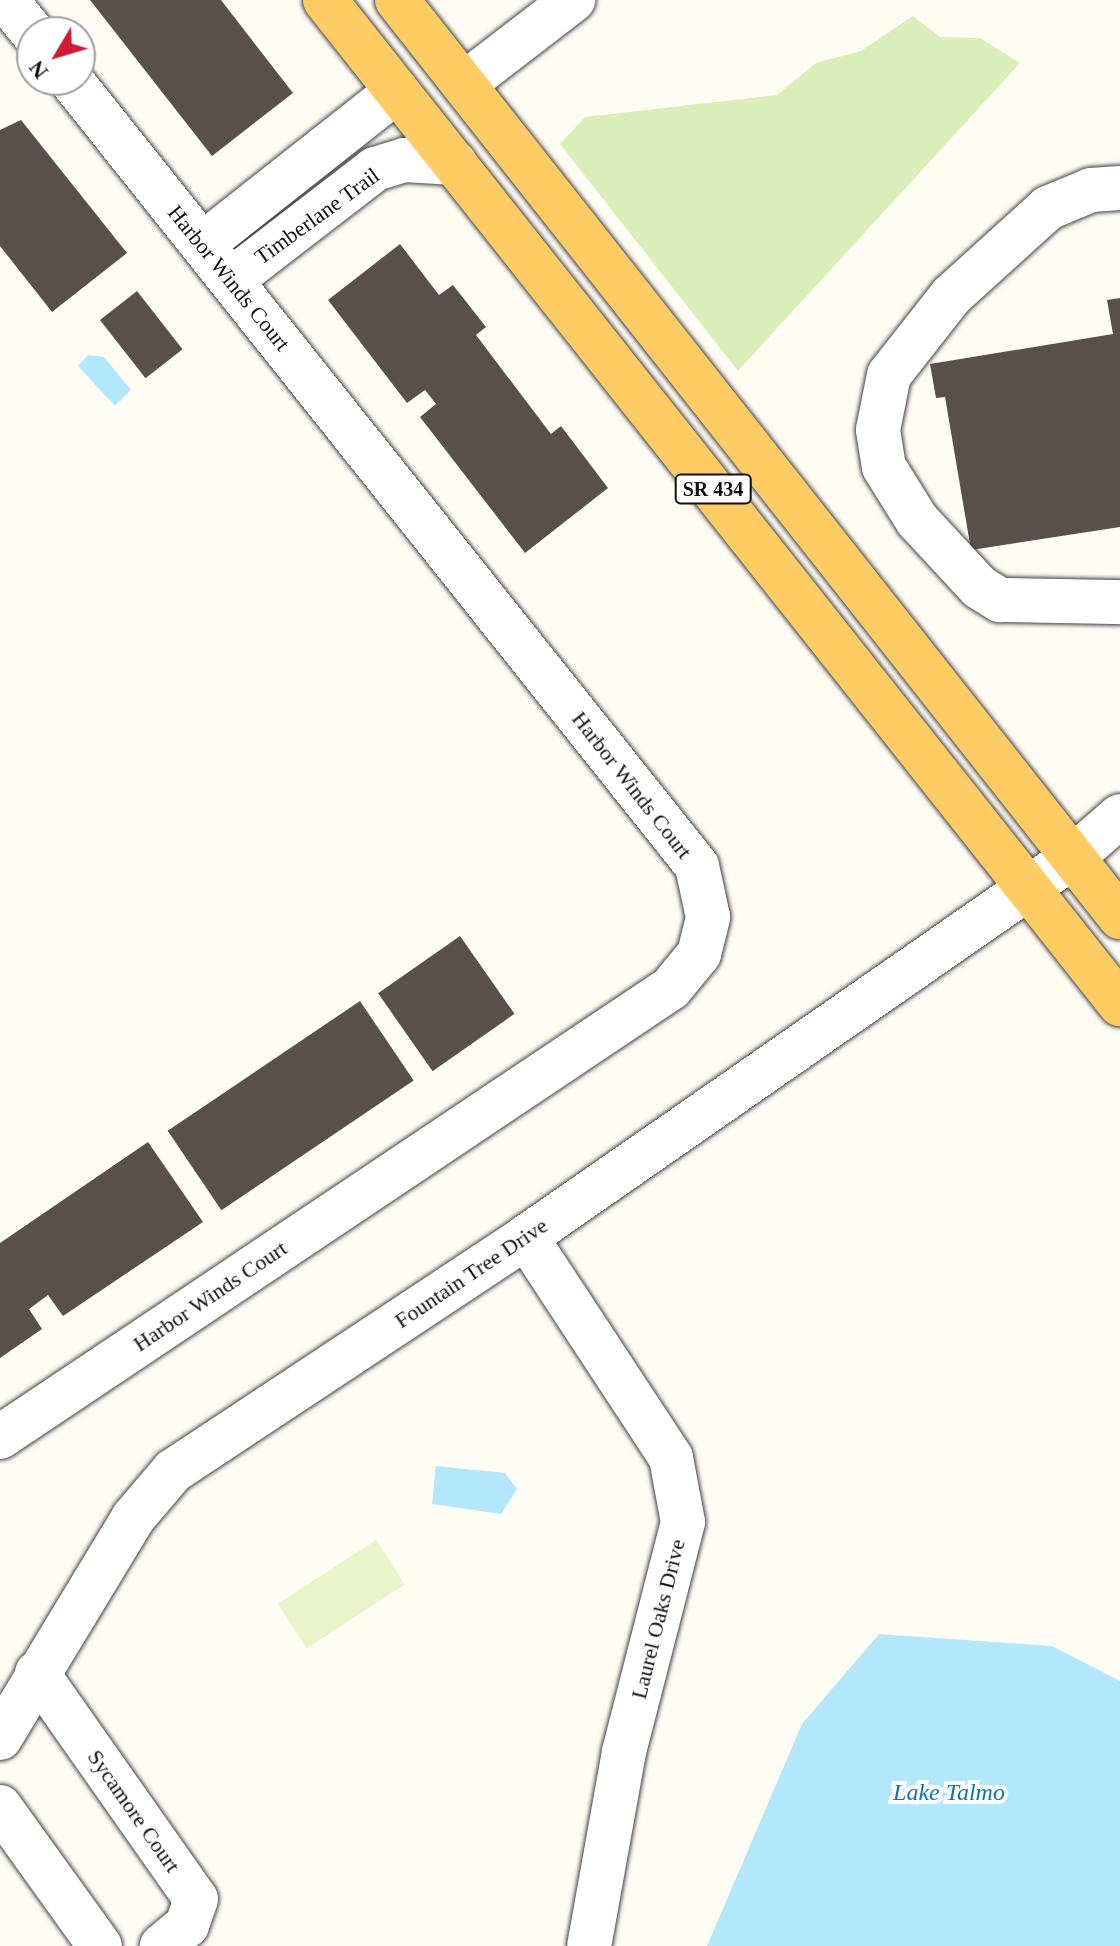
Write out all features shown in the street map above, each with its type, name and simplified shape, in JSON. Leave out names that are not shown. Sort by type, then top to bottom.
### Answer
[{"type":"main road","name":"SR 434","points":[[397,0],[1120,917]]},
{"type":"main road","name":"SR 434","points":[[337,16],[1120,1004]]},
{"type":"main road","points":[[337,16],[425,80],[464,84]]},
{"type":"main road","points":[[397,91],[456,112],[511,146]]},
{"type":"street","points":[[6,0],[19,16]]},
{"type":"street","points":[[464,84],[555,5]]},
{"type":"street","name":"Timberlane Trail","points":[[203,244],[397,91]]},
{"type":"street","name":"Harbor Winds Court","points":[[0,1437],[671,988],[699,954],[708,917],[697,866],[84,96]]},
{"type":"street","name":"Timberlane Trail","points":[[231,280],[375,169],[404,160],[455,163]]},
{"type":"street","points":[[288,177],[317,214]]},
{"type":"street","points":[[1120,188],[1048,208],[951,296],[889,375],[878,430],[884,467],[917,520],[979,587],[1000,600],[1120,602]]},
{"type":"street","name":"Fountain Tree Drive","points":[[0,1738],[133,1518],[173,1471],[526,1237],[1073,857],[1120,816]]},
{"type":"street","name":"Laurel Oaks Drive","points":[[526,1237],[671,1458],[683,1522],[624,1752],[589,1946]]},
{"type":"street","name":"Sycamore Court","points":[[37,1673],[196,1899],[187,1925],[162,1946]]},
{"type":"street","points":[[0,1807],[100,1946]]},
{"type":"green space","points":[[913,16],[940,37],[980,38],[1020,63],[738,371],[560,144],[585,117],[777,95],[816,63],[861,51]]},
{"type":"green space","points":[[376,1540],[405,1584],[307,1648],[278,1604]]},
{"type":"water","points":[[88,355],[104,357],[131,390],[115,406],[78,366]]},
{"type":"water","points":[[436,1466],[505,1473],[517,1489],[501,1514],[432,1504]]},
{"type":"water","name":"Lake Talmo","points":[[879,1634],[1052,1646],[1120,1681],[1120,1946],[707,1946],[802,1724]]},
{"type":"building","points":[[90,0],[221,0],[293,93],[212,156]]},
{"type":"building","points":[[21,120],[127,253],[52,312],[0,246],[0,130]]},
{"type":"building","points":[[400,244],[439,295],[453,285],[486,327],[476,335],[551,434],[561,426],[608,488],[525,553],[420,417],[436,404],[425,390],[407,403],[328,300]]},
{"type":"building","points":[[137,291],[183,349],[146,378],[100,320]]},
{"type":"building","points":[[1120,298],[1120,527],[971,550],[945,397],[936,398],[930,364],[1113,334],[1107,300]]},
{"type":"building","points":[[460,936],[514,1014],[433,1071],[378,993]]},
{"type":"building","points":[[360,1001],[414,1081],[221,1210],[168,1131]]},
{"type":"building","points":[[148,1142],[203,1222],[63,1316],[48,1295],[29,1309],[42,1329],[0,1358],[0,1243]]}]
